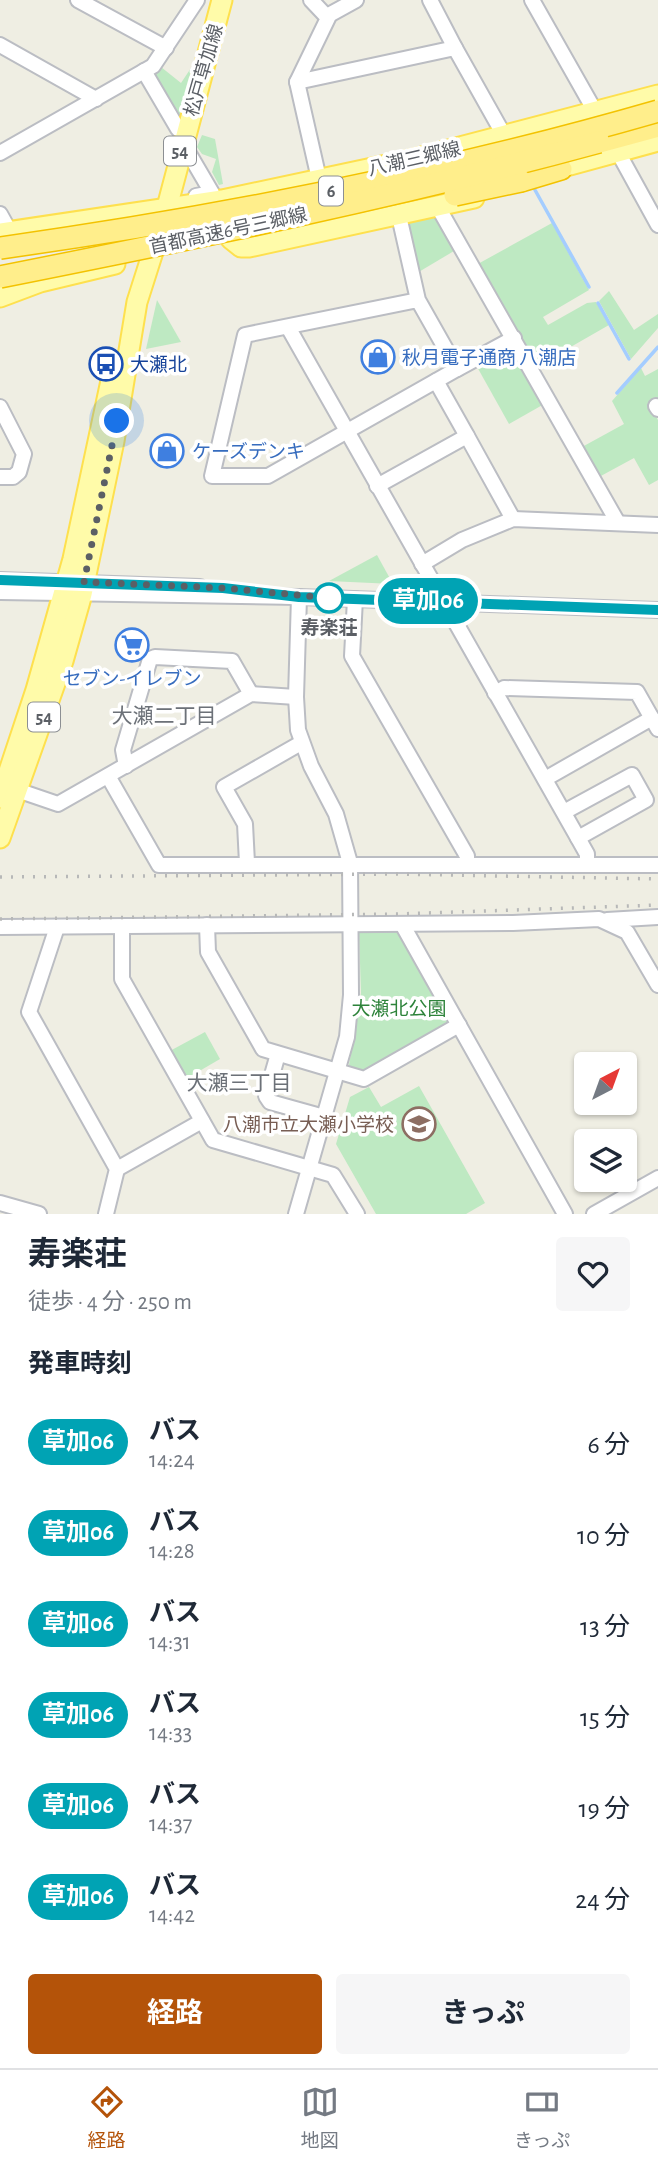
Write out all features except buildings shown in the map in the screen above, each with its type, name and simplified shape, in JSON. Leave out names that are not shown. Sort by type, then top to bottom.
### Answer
[{"type":"highway","name":"首都高速6号三郷線","points":[[3,238],[98,235],[292,200],[533,145],[658,111]]},
{"type":"highway","name":"首都高速6号三郷線","points":[[0,277],[155,251],[452,182],[658,126]]},
{"type":"highway","points":[[155,251],[216,245],[521,181],[561,169]]},
{"type":"main road","name":"松戸草加線","points":[[0,838],[9,794],[63,662],[109,384],[155,251],[222,0]]},
{"type":"main road","name":"八潮三郷線","points":[[3,238],[167,205],[319,179],[505,137],[658,95]]},
{"type":"main road","name":"八潮三郷線","points":[[0,297],[40,282],[155,251],[231,239],[384,203],[561,169],[658,141]]},
{"type":"main road","name":"八潮三郷線","points":[[231,239],[241,247],[249,247],[399,216],[533,184],[561,169]]},
{"type":"street","points":[[78,0],[166,48]]},
{"type":"street","points":[[0,153],[156,64],[197,0]]},
{"type":"street","points":[[311,0],[327,16]]},
{"type":"street","points":[[319,179],[297,82],[327,16],[356,0]]},
{"type":"street","points":[[430,0],[505,137]]},
{"type":"street","points":[[532,0],[596,113]]},
{"type":"street","points":[[0,45],[96,99]]},
{"type":"street","points":[[297,82],[456,48]]},
{"type":"street","points":[[144,71],[212,193],[167,205]]},
{"type":"street","points":[[618,154],[658,225]]},
{"type":"street","points":[[438,207],[618,523]]},
{"type":"street","points":[[0,214],[3,238]]},
{"type":"street","points":[[399,216],[418,300],[457,369]]},
{"type":"street","points":[[418,300],[244,335],[212,476],[268,477],[514,338]]},
{"type":"street","points":[[288,327],[442,602],[455,618],[564,812],[587,855],[587,863]]},
{"type":"street","points":[[436,381],[513,519]]},
{"type":"street","points":[[0,407],[24,454],[19,472],[13,477],[0,477]]},
{"type":"street","points":[[377,486],[467,436]]},
{"type":"street","points":[[422,564],[462,540],[513,519],[658,525]]},
{"type":"street","points":[[0,580],[74,587],[658,610]]},
{"type":"street","points":[[0,592],[74,587]]},
{"type":"street","points":[[296,1214],[337,1071],[349,1013],[350,922],[350,863],[337,814],[301,743],[296,697],[299,597]]},
{"type":"street","points":[[355,599],[352,656],[467,856],[467,864]]},
{"type":"street","points":[[126,766],[123,750],[150,659],[232,660],[251,694]]},
{"type":"street","points":[[495,693],[504,688],[637,692],[655,723],[545,779]]},
{"type":"street","points":[[9,794],[58,804],[251,694],[296,697]]},
{"type":"street","points":[[247,863],[245,824],[224,787],[301,743]]},
{"type":"street","points":[[564,812],[632,775],[646,800],[578,838]]},
{"type":"street","points":[[108,776],[159,865],[658,865]]},
{"type":"street","points":[[3,930],[658,917]]},
{"type":"street","points":[[606,920],[627,932],[658,985]]},
{"type":"street","points":[[401,924],[565,1214]]},
{"type":"street","points":[[207,925],[208,952],[263,1049],[364,1079],[458,1025]]},
{"type":"street","points":[[57,927],[29,1012],[117,1169],[106,1214]]},
{"type":"street","points":[[122,927],[122,979],[213,1140],[337,1178],[357,1214]]},
{"type":"street","points":[[278,1054],[266,1096],[270,1102],[324,1118]]},
{"type":"street","points":[[117,1169],[202,1121]]},
{"type":"street","points":[[594,1214],[658,1178]]},
{"type":"street","points":[[0,1203],[38,1214]]},
{"type":"green space","points":[[161,67],[181,83],[191,68],[196,69],[181,120],[153,71]]},
{"type":"green space","points":[[202,135],[215,139],[223,184],[219,185],[212,172],[216,159],[202,154],[197,147]]},
{"type":"green space","points":[[433,214],[447,228],[459,248],[417,273],[405,222]]},
{"type":"green space","points":[[552,223],[589,290],[543,317],[548,325],[587,303],[596,302],[609,325],[534,368],[476,265]]},
{"type":"green space","points":[[609,291],[634,330],[658,314],[658,328],[631,359],[599,301]]},
{"type":"green space","points":[[157,300],[181,342],[146,349]]},
{"type":"green space","points":[[512,344],[546,403],[509,424],[476,365]]},
{"type":"green space","points":[[641,368],[645,376],[658,369],[658,404],[651,408],[658,420],[658,480],[649,485],[634,458],[599,477],[582,447],[624,424],[612,401]]},
{"type":"green space","points":[[377,555],[393,584],[329,581]]},
{"type":"green space","name":"大瀬北公園","points":[[364,928],[396,928],[401,932],[451,1020],[449,1024],[361,1073],[352,1070],[349,1065],[361,993],[359,932]]},
{"type":"green space","points":[[205,1032],[220,1059],[184,1080],[168,1052]]},
{"type":"green space","points":[[419,1086],[485,1203],[466,1214],[376,1214],[336,1144],[350,1097],[369,1087],[381,1107]]},
{"type":"waterway","points":[[535,190],[589,287]]},
{"type":"waterway","points":[[598,303],[629,359]]},
{"type":"waterway","points":[[617,393],[658,347]]},
{"type":"railway","points":[[0,877],[397,874],[658,879]]},
{"type":"railway","points":[[0,919],[398,914],[658,905]]},
{"type":"bus line","name":"草加06","points":[[0,580],[223,588],[299,597],[658,610]]},
{"type":"place","name":"秋月電子通商 八潮店","points":[[378,357]]},
{"type":"place","name":"大瀬北","points":[[106,364]]},
{"type":"place","name":"ケーズデンキ","points":[[167,451]]},
{"type":"place","name":"寿楽荘","points":[[329,598]]},
{"type":"place","name":"セブン-イレブン","points":[[132,645]]},
{"type":"place","name":"八潮市立大瀬小学校","points":[[419,1124]]},
{"type":"district","name":"大瀬二丁目","points":[[164,716]]},
{"type":"district","name":"大瀬三丁目","points":[[239,1083]]},
{"type":"route","points":[[117,421],[84,582],[223,588],[329,598]]}]
